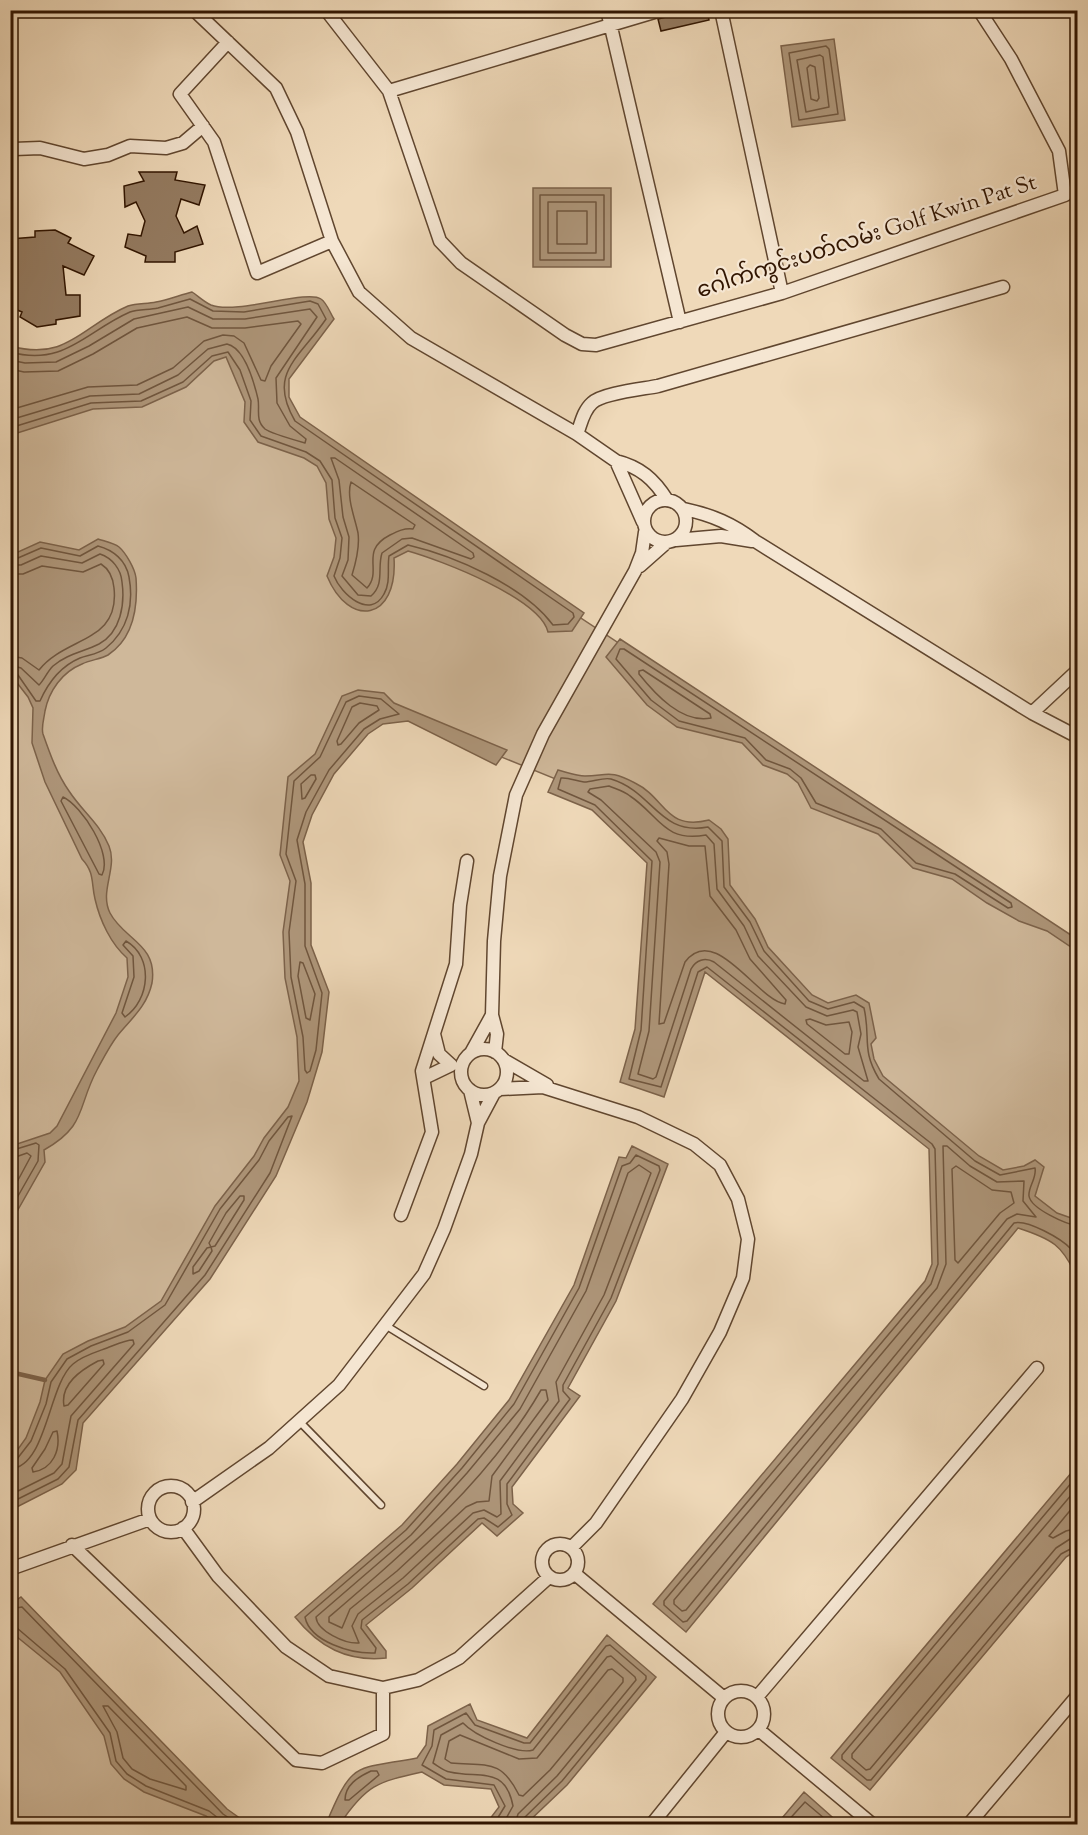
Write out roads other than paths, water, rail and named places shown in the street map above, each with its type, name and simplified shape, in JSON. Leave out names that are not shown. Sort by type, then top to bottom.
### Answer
[{"type":"street","points":[[194,10],[276,88],[297,132],[332,241],[359,291],[411,338],[577,434],[616,461],[631,465],[647,475],[667,500]]},
{"type":"street","name":"ဂေါက်ကွင်းပတ်လမ်း Golf Kwin Pat St","points":[[326,10],[389,91],[440,241],[461,263],[582,344],[596,345],[782,293],[1065,195],[1059,151],[1011,59],[979,10]]},
{"type":"street","points":[[607,10],[680,322]]},
{"type":"street","points":[[389,91],[661,10]]},
{"type":"street","points":[[721,10],[782,293]]},
{"type":"street","points":[[228,42],[180,94],[214,142],[257,273],[332,241]]},
{"type":"street","points":[[10,152],[14,149],[39,148],[84,159],[108,155],[130,146],[166,148],[183,143],[203,126]]},
{"type":"street","points":[[577,434],[592,402],[602,398],[658,386],[1003,287]]},
{"type":"street","points":[[616,461],[644,528],[657,541],[721,536],[756,541]]},
{"type":"street","points":[[192,1502],[269,1448],[339,1385],[423,1274],[444,1229],[471,1154],[478,1123],[507,1071],[500,1056],[492,1015],[494,941],[500,876],[516,795],[543,734],[635,571],[642,553],[649,507],[655,502],[667,500],[675,502],[684,509],[720,519],[1032,713],[1077,737]]},
{"type":"street","points":[[635,571],[684,532],[687,523],[684,509]]},
{"type":"street","points":[[1032,713],[1077,670]]},
{"type":"street","points":[[401,1215],[432,1132],[422,1071],[456,964],[460,905],[467,861]]},
{"type":"street","points":[[424,1078],[456,1068],[464,1062],[492,1015]]},
{"type":"street","points":[[434,1032],[434,1043],[439,1054],[456,1068],[470,1090],[478,1123]]},
{"type":"street","points":[[471,1053],[484,1049],[562,1092]]},
{"type":"street","points":[[470,1090],[483,1095],[525,1086],[543,1087],[638,1117],[694,1144],[720,1165],[738,1198],[748,1239],[743,1278],[720,1332],[682,1399],[596,1523],[571,1548]]},
{"type":"street","points":[[757,1696],[1037,1368]]},
{"type":"street","points":[[168,1486],[182,1489],[192,1502],[194,1511],[190,1521],[183,1528],[172,1532],[161,1530],[150,1519],[148,1505],[153,1495],[160,1489],[168,1486]]},
{"type":"street","points":[[10,1569],[150,1519]]},
{"type":"street","points":[[183,1528],[218,1576],[286,1647],[329,1676],[382,1688],[418,1680],[459,1658],[549,1577]]},
{"type":"street","points":[[560,1544],[571,1548],[578,1560],[574,1573],[563,1580],[549,1577],[541,1563],[545,1552],[560,1544]]},
{"type":"street","points":[[72,1545],[296,1760],[322,1762],[383,1734],[382,1688]]},
{"type":"street","points":[[574,1573],[724,1698]]},
{"type":"street","points":[[740,1691],[757,1696],[765,1713],[759,1730],[743,1738],[726,1732],[718,1716],[724,1698],[740,1691]]},
{"type":"street","points":[[969,1824],[1077,1695]]},
{"type":"street","points":[[759,1730],[872,1824]]},
{"type":"street","points":[[652,1824],[726,1732]]},
{"type":"lane","points":[[385,1325],[484,1386]]},
{"type":"lane","points":[[299,1421],[381,1505]]},
{"type":"water","points":[[834,39],[845,120],[792,127],[781,46]]},
{"type":"water","points":[[533,188],[611,188],[611,267],[533,267]]},
{"type":"water","points":[[192,292],[208,304],[223,307],[254,305],[302,297],[321,299],[334,319],[289,379],[289,397],[300,417],[584,613],[572,631],[548,632],[541,619],[509,594],[464,572],[408,551],[394,558],[393,579],[388,595],[380,605],[370,610],[359,610],[347,604],[336,593],[327,576],[334,557],[336,538],[329,519],[326,483],[317,466],[304,458],[258,442],[244,422],[245,402],[226,357],[214,361],[186,387],[142,407],[93,409],[11,435],[11,346],[30,350],[61,345],[128,306],[153,303]]},
{"type":"water","points":[[98,539],[119,547],[134,570],[136,599],[132,621],[124,640],[117,648],[108,655],[75,667],[57,683],[47,704],[42,731],[54,764],[65,784],[101,831],[109,846],[111,863],[106,896],[107,905],[116,922],[138,943],[150,959],[152,983],[143,1005],[115,1039],[104,1057],[74,1124],[68,1133],[44,1150],[45,1162],[11,1222],[11,1146],[50,1133],[57,1126],[116,1013],[128,977],[127,958],[111,939],[103,924],[89,869],[45,782],[32,743],[33,708],[28,697],[11,675],[11,550],[16,553],[40,542],[79,550]]},
{"type":"water","points":[[620,639],[1077,939],[1077,951],[1047,931],[1019,921],[987,903],[952,879],[913,868],[878,834],[811,808],[798,783],[787,774],[763,765],[742,743],[677,727],[647,705],[606,657]]},
{"type":"water","points":[[358,690],[384,693],[394,703],[507,750],[496,765],[408,721],[383,724],[368,734],[334,774],[312,815],[303,842],[311,883],[311,945],[329,992],[322,1052],[307,1102],[276,1176],[210,1279],[83,1423],[76,1470],[62,1484],[11,1510],[11,1459],[26,1438],[40,1402],[45,1380],[63,1354],[88,1341],[125,1327],[161,1301],[215,1206],[288,1107],[299,1081],[297,1037],[285,978],[283,932],[290,881],[280,855],[288,777],[315,754],[342,696]]},
{"type":"water","points":[[558,770],[582,776],[610,774],[620,776],[645,789],[674,817],[694,822],[709,820],[721,829],[728,839],[730,885],[755,919],[768,947],[812,995],[828,1003],[856,995],[869,1003],[876,1038],[871,1044],[874,1059],[883,1076],[979,1156],[1003,1170],[1024,1166],[1035,1160],[1044,1167],[1035,1196],[1057,1213],[1077,1220],[1077,1278],[1067,1258],[1055,1245],[1040,1236],[1018,1228],[686,1632],[653,1604],[925,1281],[932,1264],[929,1149],[705,972],[664,1097],[620,1082],[635,1029],[647,863],[592,810],[548,792]]},
{"type":"water","points":[[632,1146],[668,1164],[616,1301],[568,1388],[580,1396],[512,1487],[513,1504],[523,1513],[497,1536],[482,1523],[412,1588],[366,1625],[386,1651],[386,1658],[359,1658],[346,1655],[324,1644],[304,1628],[295,1617],[402,1525],[457,1464],[509,1400],[574,1285],[619,1157],[626,1158]]},
{"type":"water","points":[[1077,1466],[1077,1550],[1066,1557],[870,1790],[831,1758]]},
{"type":"water","points":[[21,1597],[227,1809],[248,1824],[217,1824],[206,1816],[144,1792],[124,1779],[111,1764],[104,1736],[60,1672],[11,1632],[11,1604]]},
{"type":"water","points":[[607,1635],[656,1677],[567,1785],[526,1824],[486,1824],[499,1807],[491,1789],[444,1785],[422,1772],[374,1787],[357,1801],[340,1824],[326,1824],[350,1778],[367,1767],[417,1758],[426,1745],[428,1726],[470,1704],[477,1720],[527,1738]]},
{"type":"water","points":[[804,1792],[840,1824],[777,1824]]},
{"type":"waterway","points":[[10,1372],[45,1380]]}]
